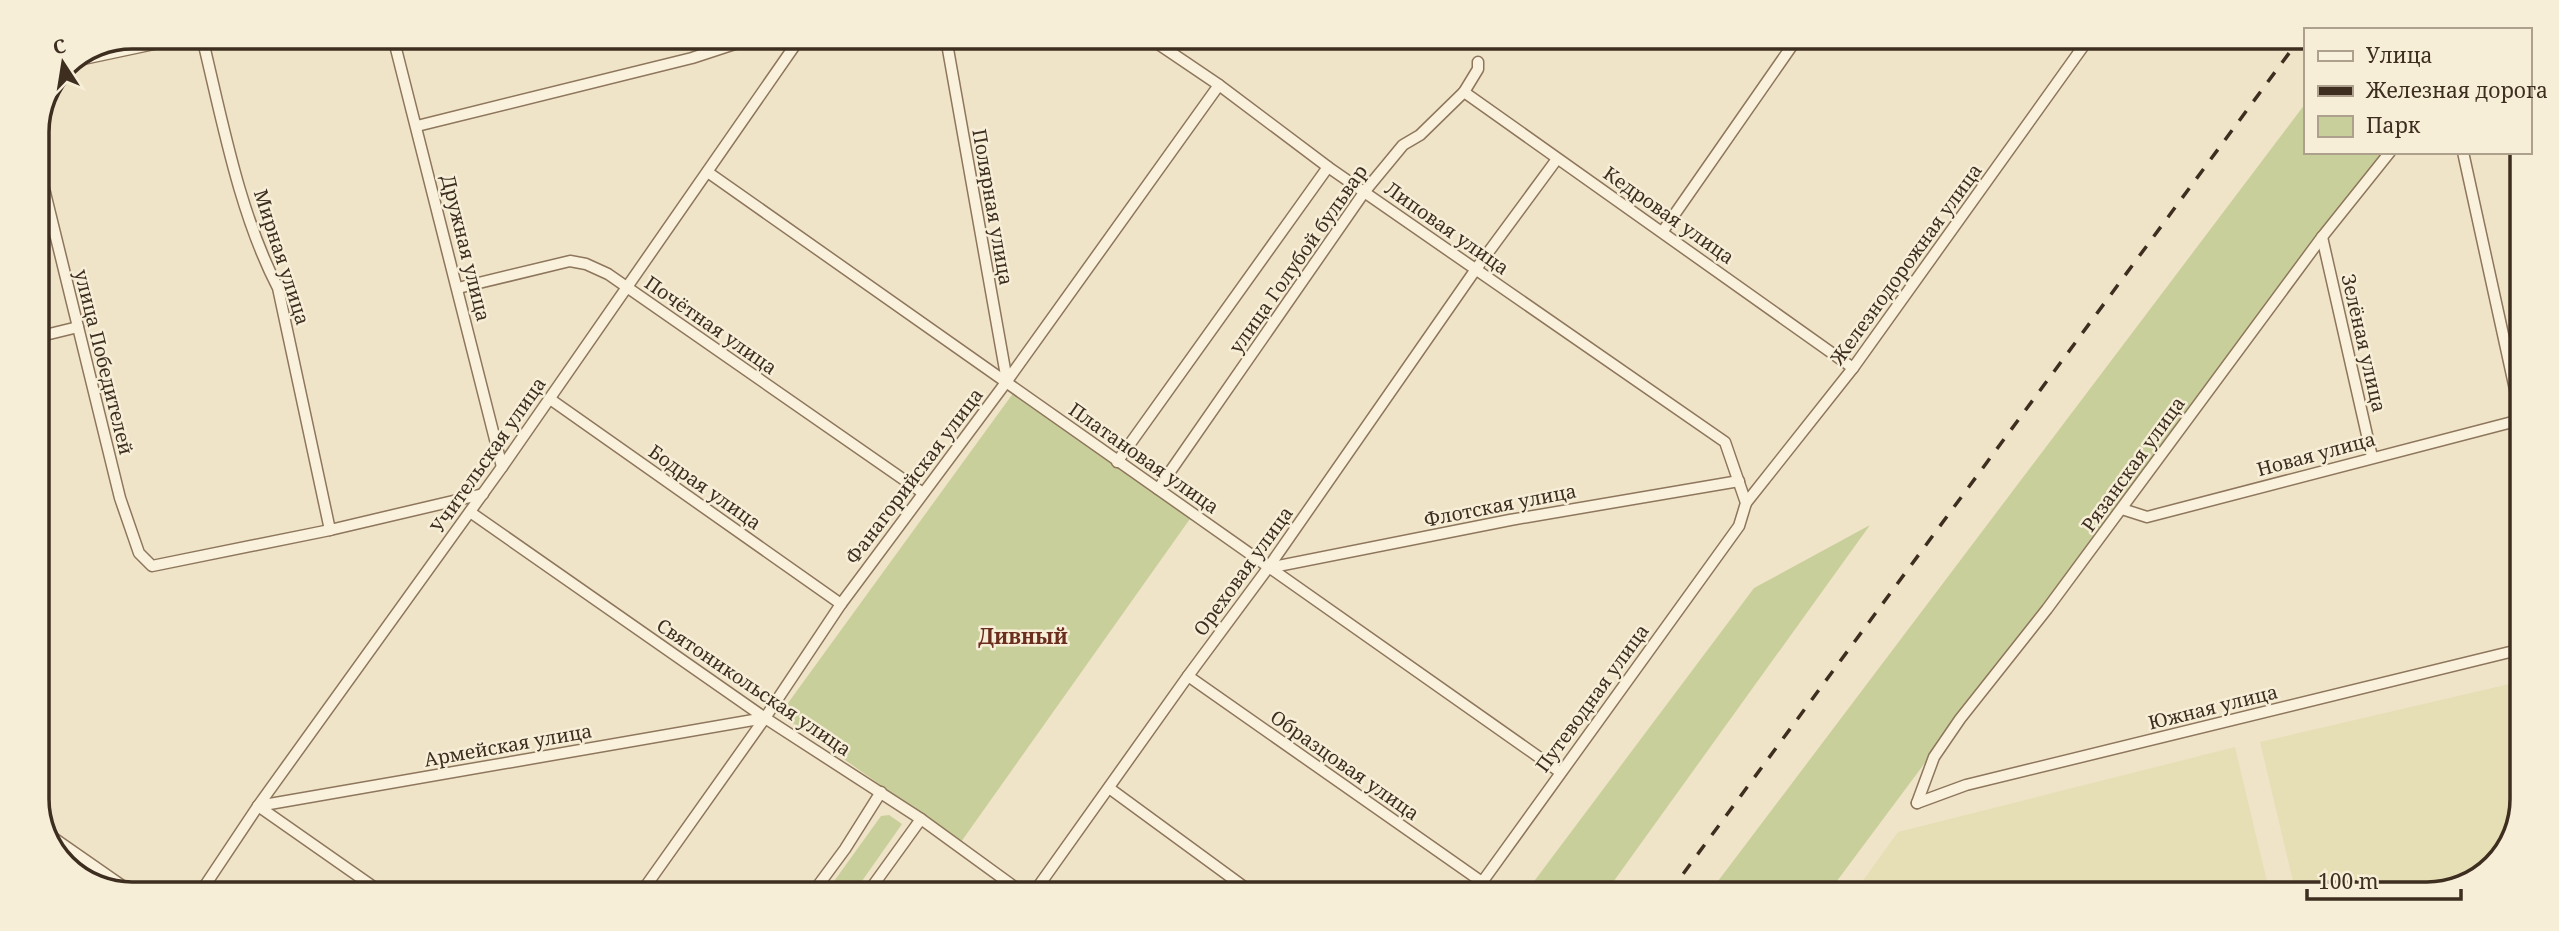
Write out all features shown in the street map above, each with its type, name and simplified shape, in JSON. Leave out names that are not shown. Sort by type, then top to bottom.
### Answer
[{"type":"street","points":[[99,56],[128,49]]},
{"type":"street","name":"Мирная улица","points":[[205,49],[260,254],[278,288],[330,530]]},
{"type":"street","name":"Дружная улица","points":[[396,49],[502,467]]},
{"type":"street","points":[[417,126],[719,49]]},
{"type":"street","name":"Учительская улица","points":[[207,882],[258,806],[709,173],[793,49]]},
{"type":"street","name":"Полярная улица","points":[[948,49],[1007,382]]},
{"type":"street","name":"Липовая улица","points":[[1166,49],[1219,85],[1328,167],[1726,442],[1739,481]]},
{"type":"street","points":[[1663,231],[1790,49]]},
{"type":"street","name":"Железнодорожная улица","points":[[1738,526],[1746,503],[1853,368],[2081,49]]},
{"type":"street","name":"улица Голубой бульвар","points":[[1158,489],[1365,191],[1403,145],[1420,135],[1464,92],[1478,69],[1478,62]]},
{"type":"street","name":"Фанагорийская улица","points":[[649,882],[765,718],[841,604],[1007,382],[1219,85]]},
{"type":"street","name":"Кедровая улица","points":[[1464,92],[1853,368]]},
{"type":"street","name":"Рязанская улица","points":[[1917,803],[1934,757],[1960,719],[2122,509],[2322,237],[2388,154]]},
{"type":"street","points":[[2463,154],[2510,366]]},
{"type":"street","name":"Ореховая улица","points":[[1042,882],[1268,568],[1476,269],[1557,159]]},
{"type":"street","points":[[1117,462],[1328,167]]},
{"type":"street","name":"Платановая улица","points":[[709,173],[1560,772]]},
{"type":"street","name":"улица Победителей","points":[[49,209],[124,513],[139,553],[152,566],[330,530]]},
{"type":"street","name":"Зелёная улица","points":[[2322,237],[2372,457]]},
{"type":"street","name":"Почётная улица","points":[[458,288],[570,261],[586,264],[608,274],[923,493]]},
{"type":"street","points":[[49,334],[78,327]]},
{"type":"street","name":"Бодрая улица","points":[[550,399],[841,604]]},
{"type":"street","name":"Новая улица","points":[[2122,509],[2147,517],[2510,423]]},
{"type":"street","points":[[1739,481],[1746,503]]},
{"type":"street","name":"Флотская улица","points":[[1268,568],[1510,520],[1739,481]]},
{"type":"street","points":[[330,530],[482,494]]},
{"type":"street","name":"Святоникольская улица","points":[[470,512],[765,718],[921,819],[1008,882]]},
{"type":"street","name":"Путеводная улица","points":[[1483,882],[1738,526]]},
{"type":"street","name":"Южная улица","points":[[1917,803],[1965,785],[2510,652]]},
{"type":"street","name":"Образцовая улица","points":[[1188,676],[1481,882]]},
{"type":"street","name":"Армейская улица","points":[[258,806],[765,718]]},
{"type":"street","points":[[1109,789],[1237,882]]},
{"type":"street","points":[[821,882],[881,792]]},
{"type":"street","points":[[258,806],[367,882]]},
{"type":"street","points":[[876,882],[921,819]]},
{"type":"street","points":[[63,844],[113,879]]},
{"type":"shaded area","points":[[2510,684],[2510,799],[2506,825],[2486,858],[2464,873],[2448,879],[2427,882],[2293,882],[2260,742]]},
{"type":"shaded area","points":[[2235,747],[2267,882],[1862,882],[1898,832]]},
{"type":"green space","points":[[2304,105],[2304,154],[2383,154],[2296,265],[1836,882],[1717,882]]},
{"type":"green space","points":[[1014,392],[1192,516],[961,842],[780,714]]},
{"type":"green space","points":[[1870,525],[1613,882],[1534,882],[1754,588]]},
{"type":"green space","points":[[889,815],[902,824],[861,882],[833,882],[881,816]]},
{"type":"railway","points":[[1677,882],[2292,49]]},
{"type":"district","name":"Дивный","points":[[1023,637]]}]
